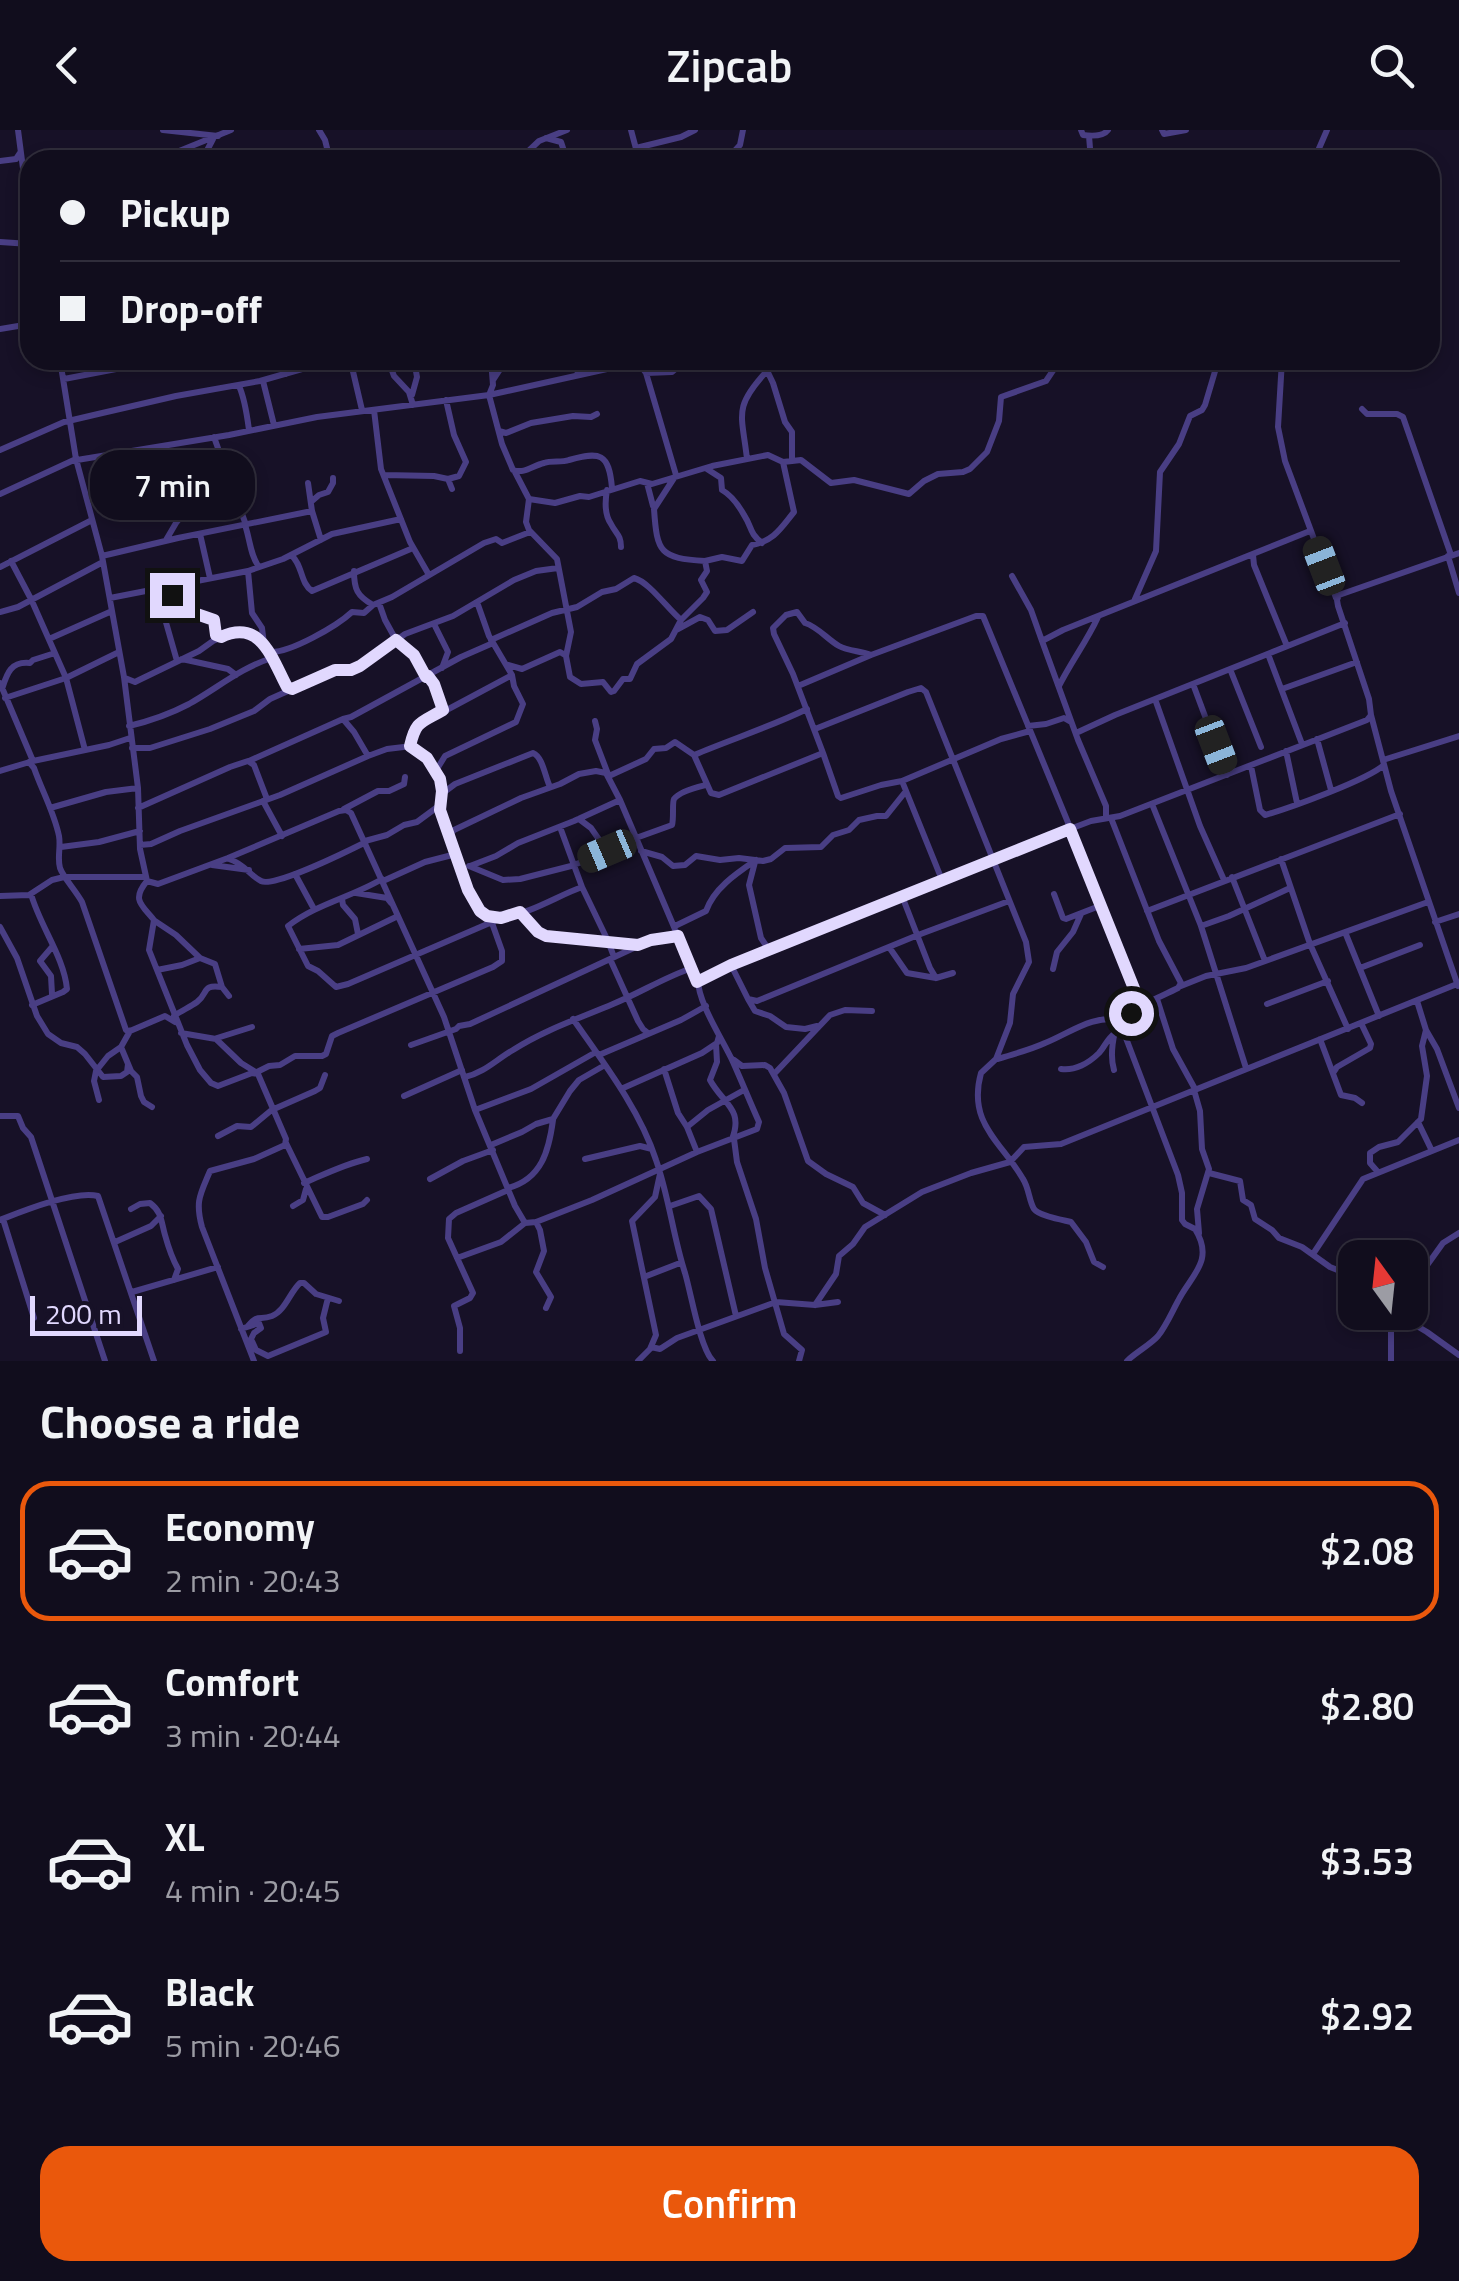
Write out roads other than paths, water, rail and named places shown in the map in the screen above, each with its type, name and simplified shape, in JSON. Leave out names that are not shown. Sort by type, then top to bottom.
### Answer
[{"type":"street","points":[[18,130],[21,148]]},
{"type":"street","points":[[163,130],[217,138]]},
{"type":"street","points":[[184,150],[231,130]]},
{"type":"street","points":[[532,130],[542,140],[561,142],[564,150]]},
{"type":"street","points":[[530,150],[542,140],[567,130]]},
{"type":"street","points":[[631,130],[636,148],[695,130]]},
{"type":"street","points":[[1080,130],[1088,136],[1108,130]]},
{"type":"street","points":[[1162,130],[1164,134],[1186,130]]},
{"type":"street","points":[[1088,136],[1090,150]]},
{"type":"street","points":[[209,150],[217,138]]},
{"type":"street","points":[[0,161],[16,159],[20,150]]},
{"type":"street","points":[[62,370],[77,460],[103,559],[120,652],[146,879],[158,884],[228,858],[343,810],[378,791],[389,792],[404,784],[406,777]]},
{"type":"street","points":[[64,379],[107,370]]},
{"type":"street","points":[[285,370],[286,374]]},
{"type":"street","points":[[0,450],[71,420],[299,370]]},
{"type":"street","points":[[352,370],[362,410]]},
{"type":"street","points":[[392,370],[412,400]]},
{"type":"street","points":[[412,400],[416,370]]},
{"type":"street","points":[[490,370],[493,381]]},
{"type":"street","points":[[500,370],[489,395],[510,466],[529,499],[525,518],[531,532],[554,554],[571,632],[566,656],[568,672],[575,681],[603,682],[611,692],[623,679],[630,678],[638,664],[671,638],[680,620],[703,598],[706,592],[701,580],[707,571],[704,561]]},
{"type":"street","points":[[577,370],[578,374]]},
{"type":"street","points":[[0,494],[77,460],[374,410],[412,400],[489,395],[595,370]]},
{"type":"street","points":[[654,509],[676,476],[646,372],[674,370]]},
{"type":"street","points":[[529,499],[555,503],[589,497],[640,481],[660,482],[768,455],[808,463],[831,483],[854,480],[908,494],[938,474],[970,469],[992,444],[1001,397],[1046,382],[1054,370]]},
{"type":"street","points":[[1131,603],[1138,596],[1156,551],[1160,472],[1179,444],[1190,416],[1206,405],[1215,370]]},
{"type":"street","points":[[815,1305],[836,1274],[839,1256],[865,1226],[913,1198],[950,1180],[1010,1162],[1024,1147],[1060,1144],[1458,986],[1383,762],[1369,698],[1345,622],[1285,461],[1278,427],[1281,370]]},
{"type":"street","points":[[647,483],[657,539],[664,553],[704,561],[722,557],[742,561],[752,546],[776,536],[794,512],[788,461],[792,432],[774,382],[766,372],[752,386],[741,408],[747,459]]},
{"type":"street","points":[[263,380],[274,425]]},
{"type":"street","points":[[239,386],[249,430]]},
{"type":"street","points":[[384,476],[459,476],[466,462],[454,436],[446,400]]},
{"type":"street","points":[[1362,409],[1367,414],[1403,417],[1453,555],[1459,593]]},
{"type":"street","points":[[374,410],[381,468],[413,548],[429,575]]},
{"type":"street","points":[[498,431],[597,414]]},
{"type":"street","points":[[214,438],[258,568]]},
{"type":"street","points":[[515,472],[548,461],[599,456],[606,463],[612,485],[605,502],[607,517],[620,535],[622,547]]},
{"type":"street","points":[[706,469],[721,478],[722,490],[730,495],[744,514],[752,535],[762,544]]},
{"type":"street","points":[[166,541],[192,503],[228,482],[229,477]]},
{"type":"street","points":[[311,502],[318,494],[328,492],[333,478]]},
{"type":"street","points":[[448,479],[452,489]]},
{"type":"street","points":[[308,483],[321,540]]},
{"type":"street","points":[[0,612],[18,607],[103,559],[166,541],[312,512]]},
{"type":"street","points":[[110,598],[248,571],[332,534],[400,519]]},
{"type":"street","points":[[0,567],[93,520]]},
{"type":"street","points":[[1042,641],[1310,531]]},
{"type":"street","points":[[129,726],[185,706],[271,655],[334,628],[352,612],[364,612],[484,543],[496,539],[502,543],[531,532]]},
{"type":"street","points":[[200,534],[210,578]]},
{"type":"street","points":[[291,555],[312,590],[413,548]]},
{"type":"street","points":[[1254,554],[1254,565],[1288,646]]},
{"type":"street","points":[[1337,600],[1343,593],[1453,555]]},
{"type":"street","points":[[11,562],[66,678],[84,750]]},
{"type":"street","points":[[132,748],[150,748],[254,711],[335,670],[360,666],[417,628],[468,608],[536,570],[558,568]]},
{"type":"street","points":[[248,571],[250,606],[262,628],[264,644]]},
{"type":"street","points":[[354,571],[358,595],[376,604],[396,640],[414,655],[434,684],[443,710]]},
{"type":"street","points":[[1012,576],[1031,610],[1108,817],[1181,986]]},
{"type":"street","points":[[138,808],[351,717],[541,617],[586,602],[628,580],[639,578],[680,620]]},
{"type":"street","points":[[162,589],[185,610],[214,620],[216,635],[221,637]]},
{"type":"street","points":[[162,589],[165,619],[179,660]]},
{"type":"street","points":[[436,770],[445,756],[516,722],[523,704],[507,664],[492,642],[477,601]]},
{"type":"street","points":[[50,639],[112,611]]},
{"type":"street","points":[[677,630],[700,616],[715,631],[727,630],[754,612]]},
{"type":"street","points":[[871,655],[839,646],[805,623],[797,612],[786,615],[774,628],[841,798],[902,781],[1029,728],[1064,718],[1072,722]]},
{"type":"street","points":[[798,686],[871,655],[983,616],[1141,1006]]},
{"type":"street","points":[[1058,688],[1098,617]]},
{"type":"street","points":[[1076,733],[1345,622]]},
{"type":"street","points":[[434,624],[448,652],[442,668]]},
{"type":"street","points":[[124,677],[135,682],[232,632],[249,633],[264,644],[287,687],[292,689]]},
{"type":"street","points":[[3,694],[66,678],[120,652]]},
{"type":"street","points":[[507,664],[522,669],[560,652],[566,656]]},
{"type":"street","points":[[3,694],[12,666],[56,653]]},
{"type":"street","points":[[1268,654],[1302,744]]},
{"type":"street","points":[[179,660],[228,669],[236,676]]},
{"type":"street","points":[[1282,689],[1358,662]]},
{"type":"street","points":[[1230,670],[1261,746]]},
{"type":"street","points":[[410,746],[415,726],[512,675]]},
{"type":"street","points":[[0,682],[50,808],[61,847],[59,860],[64,877],[82,902],[126,1030],[130,1031]]},
{"type":"street","points":[[1193,684],[1227,776]]},
{"type":"street","points":[[815,729],[921,688],[926,692],[1026,942],[1029,962],[1014,994],[1012,1016],[996,1059]]},
{"type":"street","points":[[1155,699],[1188,791],[1266,961]]},
{"type":"street","points":[[694,755],[807,709]]},
{"type":"street","points":[[697,982],[1070,829],[1188,791],[1367,720],[1371,715]]},
{"type":"street","points":[[342,719],[368,756]]},
{"type":"street","points":[[457,1258],[502,1242],[525,1223],[592,1200],[696,1152],[754,1132],[760,1126],[609,775],[595,740],[595,721]]},
{"type":"street","points":[[1252,766],[1262,813],[1269,814],[1379,769],[1383,762],[1459,736]]},
{"type":"street","points":[[0,772],[130,738]]},
{"type":"street","points":[[1317,739],[1331,790]]},
{"type":"street","points":[[450,835],[522,798],[588,772],[596,770],[609,775],[646,759],[654,749],[675,742],[694,755],[710,793],[718,796],[822,753]]},
{"type":"street","points":[[140,845],[265,800],[387,749],[410,746],[419,750],[436,770],[442,794],[440,805],[456,854],[465,868],[468,890],[480,911],[501,918]]},
{"type":"street","points":[[1286,751],[1297,803]]},
{"type":"street","points":[[442,794],[455,784],[532,753],[540,760],[550,787]]},
{"type":"street","points":[[248,761],[254,765],[282,836]]},
{"type":"street","points":[[902,781],[942,880]]},
{"type":"street","points":[[465,868],[503,880],[574,865],[672,824],[672,801],[706,785]]},
{"type":"street","points":[[50,808],[106,792],[138,788]]},
{"type":"street","points":[[641,851],[662,857],[673,866],[685,865],[696,856],[720,860],[771,859],[786,848],[822,846],[859,820],[889,814],[906,792]]},
{"type":"street","points":[[465,868],[620,800]]},
{"type":"street","points":[[1152,804],[1201,926],[1246,1068]]},
{"type":"street","points":[[228,858],[264,883],[270,883],[387,835],[404,824],[418,822],[440,805]]},
{"type":"street","points":[[343,810],[352,813],[433,993],[475,1110],[525,1223]]},
{"type":"street","points":[[1147,911],[1400,814]]},
{"type":"street","points":[[579,819],[591,828],[607,851]]},
{"type":"street","points":[[560,828],[628,996],[649,1034]]},
{"type":"street","points":[[61,847],[140,831]]},
{"type":"street","points":[[456,854],[425,862],[314,910],[288,926],[308,966],[336,986],[348,984],[582,887]]},
{"type":"street","points":[[1281,859],[1310,944],[1348,1028]]},
{"type":"street","points":[[675,926],[706,910],[720,888],[756,861]]},
{"type":"street","points":[[756,861],[749,884],[761,938],[769,950]]},
{"type":"street","points":[[211,864],[250,870]]},
{"type":"street","points":[[295,874],[314,910]]},
{"type":"street","points":[[0,896],[21,898],[64,877],[146,879]]},
{"type":"street","points":[[146,879],[140,906],[200,958],[214,964],[229,996]]},
{"type":"street","points":[[1201,926],[1290,888]]},
{"type":"street","points":[[355,893],[387,898],[398,917]]},
{"type":"street","points":[[31,894],[68,985],[67,989],[32,1005]]},
{"type":"street","points":[[1054,894],[1063,918],[1102,905]]},
{"type":"street","points":[[902,896],[936,978]]},
{"type":"street","points":[[342,899],[358,934]]},
{"type":"street","points":[[748,999],[757,1001],[1009,900]]},
{"type":"street","points":[[1114,1070],[1116,1026],[1141,1006],[1181,986],[1266,961],[1428,902]]},
{"type":"street","points":[[520,912],[546,936],[638,945]]},
{"type":"street","points":[[1052,969],[1057,952],[1081,914]]},
{"type":"street","points":[[1435,922],[1459,914]]},
{"type":"street","points":[[299,949],[329,947],[398,917]]},
{"type":"street","points":[[154,920],[149,950],[182,1033],[200,1070],[214,1085],[280,1065],[295,1056],[322,1056],[332,1036],[502,961],[492,923]]},
{"type":"street","points":[[0,927],[48,1034],[77,1047],[100,1076],[121,1076],[127,1072],[128,1064]]},
{"type":"street","points":[[1345,932],[1379,1016]]},
{"type":"street","points":[[411,1045],[470,1024],[638,945],[678,936]]},
{"type":"street","points":[[753,956],[761,938]]},
{"type":"street","points":[[1360,968],[1420,945]]},
{"type":"street","points":[[52,946],[40,961],[50,976],[52,996]]},
{"type":"street","points":[[888,947],[904,971],[936,978],[952,973]]},
{"type":"street","points":[[157,970],[200,958]]},
{"type":"street","points":[[731,965],[755,1011],[786,1027],[818,1026]]},
{"type":"street","points":[[404,1096],[464,1073],[479,1072],[511,1050],[574,1019],[692,968]]},
{"type":"street","points":[[1267,1004],[1328,980]]},
{"type":"street","points":[[176,1020],[199,1002],[207,988],[222,987]]},
{"type":"street","points":[[1127,1361],[1160,1334],[1200,1268],[1203,1250],[1196,1209],[1209,1173],[1202,1150],[1200,1116],[1194,1090],[1173,1050],[1157,999]]},
{"type":"street","points":[[1417,1000],[1459,1108]]},
{"type":"street","points":[[475,1110],[531,1089],[597,1054],[706,1006]]},
{"type":"street","points":[[775,1073],[825,1018],[838,1011],[872,1011]]},
{"type":"street","points":[[99,1100],[96,1071],[130,1031],[165,1016],[176,1020]]},
{"type":"street","points":[[1103,1267],[1094,1262],[1086,1242],[1071,1222],[1035,1210],[1022,1177],[988,1130],[977,1097],[981,1073],[996,1059],[1049,1042],[1079,1025],[1109,1018],[1122,1021]]},
{"type":"street","points":[[574,1019],[621,1089],[652,1150],[670,1206],[692,1310],[708,1356],[714,1361]]},
{"type":"street","points":[[1122,1021],[1178,1175],[1182,1220],[1200,1235]]},
{"type":"street","points":[[1332,1074],[1370,1048],[1360,1023]]},
{"type":"street","points":[[182,1033],[216,1038],[252,1027]]},
{"type":"street","points":[[1378,1172],[1370,1163],[1370,1153],[1398,1142],[1424,1112],[1427,1076],[1422,1050],[1426,1030]]},
{"type":"street","points":[[1061,1069],[1080,1067],[1101,1051],[1106,1039],[1115,1033]]},
{"type":"street","points":[[719,1035],[717,1062],[710,1080],[736,1117],[732,1140],[737,1162],[752,1202],[784,1334],[802,1350],[799,1361]]},
{"type":"street","points":[[216,1038],[256,1072],[322,1217],[366,1200]]},
{"type":"street","points":[[1320,1040],[1342,1097],[1356,1098],[1362,1103]]},
{"type":"street","points":[[621,1089],[716,1044]]},
{"type":"street","points":[[120,1047],[137,1078],[144,1102],[152,1107]]},
{"type":"street","points":[[732,1060],[742,1066],[765,1066],[775,1073],[808,1161],[853,1187],[864,1202],[885,1215]]},
{"type":"street","points":[[460,1351],[460,1328],[454,1306],[470,1298],[472,1292],[447,1233],[451,1216],[533,1176],[552,1137],[553,1119],[573,1087],[605,1065]]},
{"type":"street","points":[[664,1069],[696,1152]]},
{"type":"street","points":[[218,1136],[237,1126],[254,1126],[274,1108],[320,1088],[325,1076]]},
{"type":"street","points":[[688,1127],[744,1090]]},
{"type":"street","points":[[0,1116],[18,1116],[29,1133],[104,1361]]},
{"type":"street","points":[[430,1180],[536,1124],[553,1119]]},
{"type":"street","points":[[1418,1122],[1432,1151]]},
{"type":"street","points":[[1312,1254],[1363,1179],[1459,1140]]},
{"type":"street","points":[[254,1361],[198,1211],[198,1198],[213,1169],[254,1159],[286,1144]]},
{"type":"street","points":[[585,1159],[640,1146],[652,1150]]},
{"type":"street","points":[[305,1185],[348,1163],[367,1159]]},
{"type":"street","points":[[638,1361],[651,1347],[656,1330],[632,1221],[655,1197],[659,1171]]},
{"type":"street","points":[[1209,1173],[1240,1182],[1243,1200],[1251,1205],[1256,1219],[1279,1238],[1302,1247],[1338,1270]]},
{"type":"street","points":[[293,1206],[303,1200],[305,1185]]},
{"type":"street","points":[[34,1318],[1,1218],[52,1202],[90,1194],[98,1196],[154,1361]]},
{"type":"street","points":[[670,1206],[700,1196],[711,1210],[736,1316]]},
{"type":"street","points":[[131,1209],[154,1204],[178,1269],[174,1280]]},
{"type":"street","points":[[116,1242],[151,1226],[161,1216]]},
{"type":"street","points":[[536,1222],[544,1251],[536,1272],[551,1296],[546,1308]]},
{"type":"street","points":[[1428,1264],[1443,1244],[1459,1233]]},
{"type":"street","points":[[644,1276],[680,1263]]},
{"type":"street","points":[[132,1292],[218,1267]]},
{"type":"street","points":[[244,1328],[256,1318],[275,1315],[300,1283],[316,1294],[338,1301]]},
{"type":"street","points":[[244,1328],[259,1324],[251,1339],[256,1350],[268,1356],[326,1332],[328,1298]]},
{"type":"street","points":[[651,1347],[660,1349],[678,1338],[776,1302],[838,1302]]},
{"type":"street","points":[[1391,1330],[1391,1361]]},
{"type":"street","points":[[1424,1330],[1459,1355]]}]
